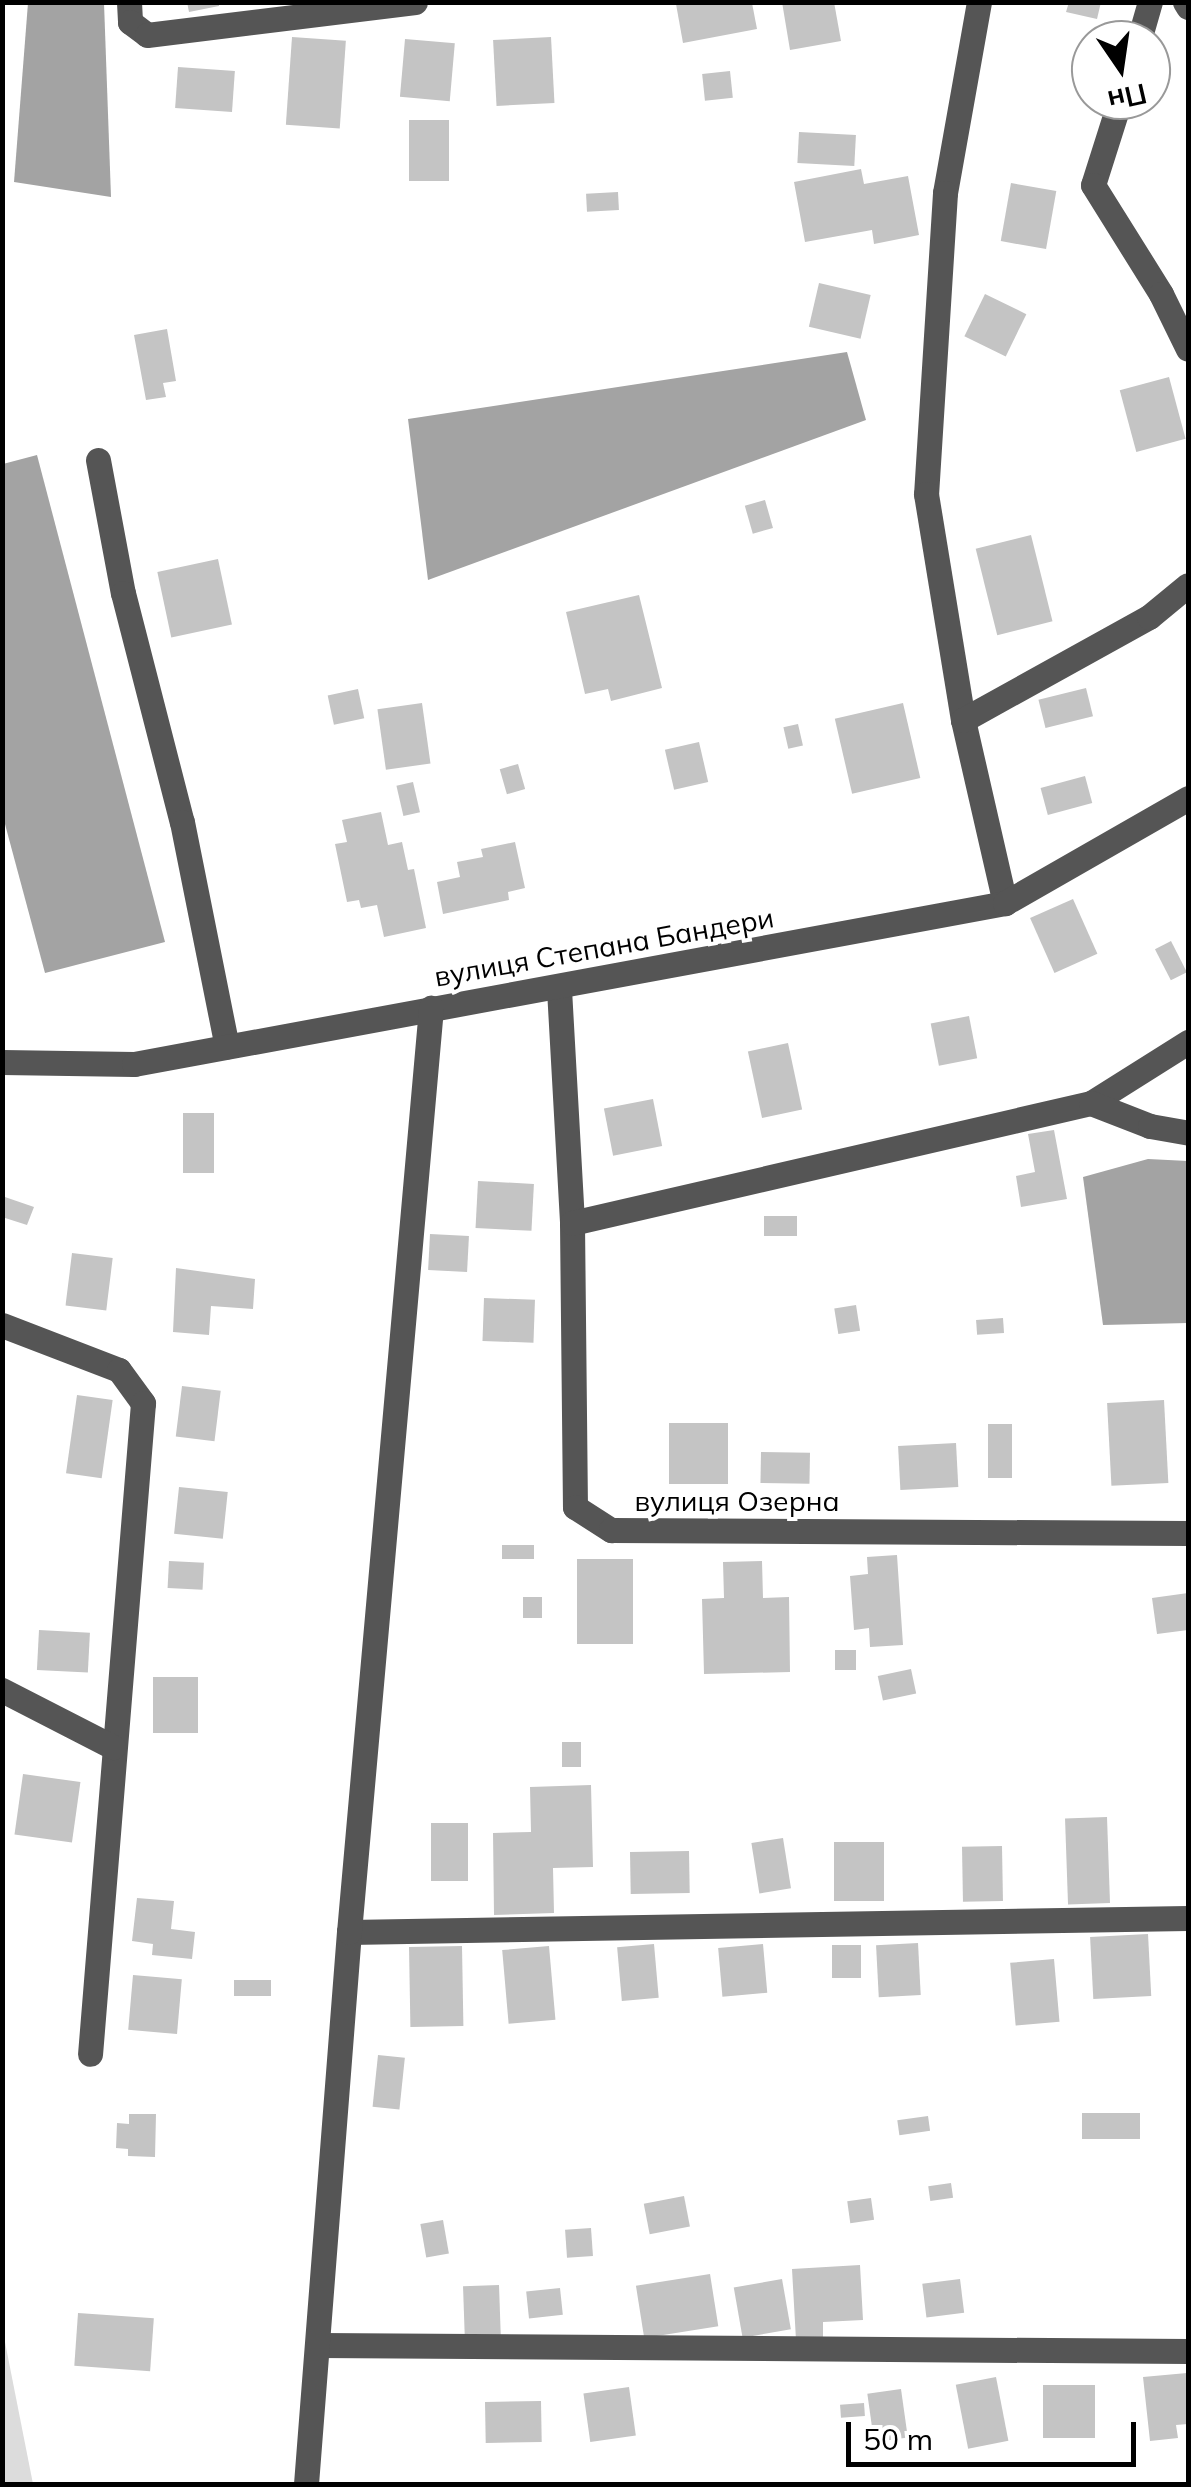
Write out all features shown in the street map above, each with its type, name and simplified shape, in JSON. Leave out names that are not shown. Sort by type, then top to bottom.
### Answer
[{"type":"street","points":[[128,2],[130,22],[146,35],[415,2]]},
{"type":"street","points":[[979,2],[945,193],[926,494],[962,720],[1005,904]]},
{"type":"street","points":[[1114,120],[1093,185],[1161,294],[1188,350]]},
{"type":"street","points":[[98,460],[123,593],[182,822],[228,1047]]},
{"type":"street","points":[[962,720],[1149,617],[1188,584]]},
{"type":"street","name":"вулиця Степана Бандери","points":[[2,1062],[134,1064],[1005,904],[1188,798]]},
{"type":"street","name":"вулиця Озерна","points":[[560,988],[572,1223],[574,1507],[612,1530],[1188,1533]]},
{"type":"street","points":[[306,2484],[349,1932],[431,1008]]},
{"type":"street","points":[[572,1223],[1091,1102],[1188,1042]]},
{"type":"street","points":[[1091,1102],[1150,1126],[1188,1134]]},
{"type":"street","points":[[2,1325],[119,1370],[143,1402],[90,2054]]},
{"type":"street","points":[[2,1690],[113,1747]]},
{"type":"street","points":[[349,1932],[1188,1918]]},
{"type":"street","points":[[319,2346],[1188,2350]]},
{"type":"shaded area","points":[[28,3],[104,3],[111,197],[14,182]]},
{"type":"shaded area","points":[[847,352],[866,420],[428,580],[408,419]]},
{"type":"shaded area","points":[[37,455],[165,942],[45,973],[2,813],[3,464]]},
{"type":"shaded area","points":[[1148,1159],[1188,1161],[1188,1323],[1103,1325],[1083,1177]]},
{"type":"shaded area","points":[[3,2332],[33,2484],[3,2484]]},
{"type":"building","points":[[187,2],[219,2],[219,6],[189,12]]},
{"type":"building","points":[[782,2],[834,2],[841,41],[790,50]]},
{"type":"building","points":[[1069,2],[1101,2],[1097,19],[1066,12]]},
{"type":"building","points":[[752,3],[757,29],[683,43],[676,4]]},
{"type":"building","points":[[292,37],[346,41],[340,129],[286,125]]},
{"type":"building","points":[[551,37],[554,103],[497,106],[493,40]]},
{"type":"building","points":[[405,39],[455,43],[450,101],[400,97]]},
{"type":"building","points":[[178,67],[235,71],[232,112],[175,108]]},
{"type":"building","points":[[730,71],[733,98],[705,101],[702,74]]},
{"type":"building","points":[[409,120],[449,120],[449,181],[409,181]]},
{"type":"building","points":[[799,132],[856,135],[854,166],[797,163]]},
{"type":"building","points":[[861,169],[864,184],[908,176],[919,235],[874,244],[872,230],[805,242],[794,182]]},
{"type":"building","points":[[1011,183],[1056,191],[1046,249],[1001,241]]},
{"type":"building","points":[[618,192],[619,210],[587,212],[586,194]]},
{"type":"building","points":[[819,283],[871,295],[861,339],[809,327]]},
{"type":"building","points":[[985,294],[1026,314],[1006,356],[964,336]]},
{"type":"building","points":[[167,329],[176,381],[163,383],[166,397],[146,400],[134,335]]},
{"type":"building","points":[[1169,377],[1186,439],[1136,452],[1120,390]]},
{"type":"building","points":[[765,500],[773,528],[753,534],[745,506]]},
{"type":"building","points":[[1031,535],[1053,621],[997,635],[976,549]]},
{"type":"building","points":[[218,559],[232,625],[171,637],[157,572]]},
{"type":"building","points":[[639,595],[662,688],[611,701],[608,689],[585,694],[566,612]]},
{"type":"building","points":[[1086,688],[1093,716],[1045,728],[1038,700]]},
{"type":"building","points":[[358,689],[364,718],[334,725],[328,695]]},
{"type":"building","points":[[422,703],[430,763],[386,770],[377,709]]},
{"type":"building","points":[[903,703],[920,778],[852,794],[835,719]]},
{"type":"building","points":[[798,724],[803,745],[788,749],[783,727]]},
{"type":"building","points":[[699,742],[708,782],[674,790],[665,750]]},
{"type":"building","points":[[518,764],[525,789],[507,794],[500,769]]},
{"type":"building","points":[[1085,776],[1092,803],[1048,815],[1041,788]]},
{"type":"building","points":[[413,782],[420,812],[403,816],[396,786]]},
{"type":"building","points":[[381,812],[388,845],[402,842],[408,870],[414,869],[426,928],[384,937],[377,905],[361,908],[359,900],[347,902],[335,844],[347,842],[342,820]]},
{"type":"building","points":[[515,842],[525,888],[508,892],[509,900],[443,914],[437,882],[460,877],[457,862],[483,857],[481,849]]},
{"type":"building","points":[[1073,899],[1097,954],[1054,973],[1030,918]]},
{"type":"building","points":[[1171,941],[1187,972],[1171,980],[1155,949]]},
{"type":"building","points":[[969,1016],[977,1058],[939,1066],[931,1023]]},
{"type":"building","points":[[788,1043],[802,1110],[762,1118],[748,1052]]},
{"type":"building","points":[[653,1099],[662,1146],[613,1156],[604,1109]]},
{"type":"building","points":[[183,1113],[214,1113],[214,1173],[183,1173]]},
{"type":"building","points":[[1054,1130],[1067,1199],[1021,1207],[1016,1176],[1035,1172],[1028,1134]]},
{"type":"building","points":[[478,1181],[534,1184],[531,1231],[476,1228]]},
{"type":"building","points":[[2,1196],[34,1207],[27,1225],[2,1217]]},
{"type":"building","points":[[764,1216],[797,1216],[797,1236],[764,1236]]},
{"type":"building","points":[[430,1234],[469,1236],[467,1272],[428,1270]]},
{"type":"building","points":[[72,1253],[113,1258],[106,1311],[66,1306]]},
{"type":"building","points":[[176,1268],[255,1279],[253,1309],[211,1306],[209,1335],[173,1332]]},
{"type":"building","points":[[484,1298],[535,1300],[533,1343],[482,1341]]},
{"type":"building","points":[[856,1305],[860,1331],[838,1334],[834,1308]]},
{"type":"building","points":[[1003,1318],[1004,1333],[977,1335],[976,1320]]},
{"type":"building","points":[[182,1386],[221,1391],[214,1441],[176,1437]]},
{"type":"building","points":[[77,1395],[113,1400],[102,1478],[66,1473]]},
{"type":"building","points":[[1164,1400],[1168,1483],[1111,1486],[1107,1403]]},
{"type":"building","points":[[669,1423],[728,1423],[728,1484],[669,1484]]},
{"type":"building","points":[[988,1424],[1012,1424],[1012,1478],[988,1478]]},
{"type":"building","points":[[956,1443],[958,1487],[900,1490],[898,1446]]},
{"type":"building","points":[[761,1452],[810,1453],[809,1484],[760,1483]]},
{"type":"building","points":[[179,1487],[228,1492],[223,1539],[174,1534]]},
{"type":"building","points":[[502,1545],[534,1545],[534,1559],[502,1559]]},
{"type":"building","points":[[897,1555],[903,1645],[870,1647],[869,1628],[854,1630],[850,1576],[868,1574],[867,1557]]},
{"type":"building","points":[[577,1559],[633,1559],[633,1644],[577,1644]]},
{"type":"building","points":[[169,1561],[204,1563],[203,1590],[168,1588]]},
{"type":"building","points":[[762,1561],[763,1598],[789,1597],[790,1672],[704,1674],[702,1599],[724,1598],[723,1562]]},
{"type":"building","points":[[1188,1593],[1188,1630],[1157,1634],[1152,1598]]},
{"type":"building","points":[[523,1597],[542,1597],[542,1618],[523,1618]]},
{"type":"building","points":[[39,1630],[90,1633],[88,1673],[37,1670]]},
{"type":"building","points":[[835,1650],[856,1650],[856,1670],[835,1670]]},
{"type":"building","points":[[911,1669],[916,1693],[883,1701],[878,1676]]},
{"type":"building","points":[[153,1677],[198,1677],[198,1733],[153,1733]]},
{"type":"building","points":[[562,1742],[581,1742],[581,1767],[562,1767]]},
{"type":"building","points":[[23,1774],[80,1782],[72,1842],[15,1834]]},
{"type":"building","points":[[591,1785],[593,1867],[553,1868],[554,1913],[494,1915],[493,1833],[531,1832],[530,1787]]},
{"type":"building","points":[[1107,1817],[1110,1903],[1068,1904],[1065,1818]]},
{"type":"building","points":[[431,1823],[468,1823],[468,1881],[431,1881]]},
{"type":"building","points":[[783,1838],[791,1888],[759,1893],[751,1843]]},
{"type":"building","points":[[834,1842],[884,1842],[884,1901],[834,1901]]},
{"type":"building","points":[[1002,1846],[1003,1901],[963,1902],[962,1847]]},
{"type":"building","points":[[689,1851],[690,1893],[631,1894],[630,1852]]},
{"type":"building","points":[[137,1898],[174,1901],[171,1929],[195,1932],[192,1959],[152,1955],[153,1944],[132,1941]]},
{"type":"building","points":[[1148,1934],[1151,1996],[1093,1999],[1090,1937]]},
{"type":"building","points":[[918,1943],[921,1995],[879,1997],[876,1945]]},
{"type":"building","points":[[654,1944],[659,1998],[622,2001],[617,1947]]},
{"type":"building","points":[[763,1944],[767,1993],[722,1997],[718,1948]]},
{"type":"building","points":[[832,1945],[861,1945],[861,1978],[832,1978]]},
{"type":"building","points":[[462,1946],[463,2026],[410,2027],[409,1947]]},
{"type":"building","points":[[549,1946],[555,2020],[509,2024],[502,1950]]},
{"type":"building","points":[[1054,1959],[1059,2022],[1016,2026],[1010,1963]]},
{"type":"building","points":[[133,1975],[182,1979],[177,2034],[128,2030]]},
{"type":"building","points":[[234,1980],[271,1980],[271,1996],[234,1996]]},
{"type":"building","points":[[378,2055],[405,2058],[399,2110],[373,2107]]},
{"type":"building","points":[[1082,2113],[1140,2113],[1140,2139],[1082,2139]]},
{"type":"building","points":[[129,2114],[156,2114],[155,2157],[128,2156],[128,2149],[116,2148],[117,2123],[129,2124]]},
{"type":"building","points":[[928,2116],[930,2131],[899,2135],[897,2120]]},
{"type":"building","points":[[951,2183],[953,2198],[930,2201],[928,2186]]},
{"type":"building","points":[[684,2196],[690,2226],[650,2234],[644,2204]]},
{"type":"building","points":[[871,2198],[874,2220],[850,2223],[847,2201]]},
{"type":"building","points":[[443,2220],[449,2253],[426,2257],[420,2224]]},
{"type":"building","points":[[591,2228],[593,2256],[567,2258],[565,2230]]},
{"type":"building","points":[[860,2265],[863,2320],[823,2322],[823,2338],[796,2340],[792,2269]]},
{"type":"building","points":[[710,2274],[718,2326],[644,2338],[636,2286]]},
{"type":"building","points":[[782,2279],[791,2329],[743,2338],[734,2288]]},
{"type":"building","points":[[960,2279],[964,2313],[926,2317],[922,2284]]},
{"type":"building","points":[[499,2285],[501,2335],[465,2336],[463,2286]]},
{"type":"building","points":[[560,2288],[563,2315],[529,2318],[526,2292]]},
{"type":"building","points":[[78,2313],[154,2318],[150,2371],[74,2366]]},
{"type":"building","points":[[1187,2373],[1188,2424],[1176,2425],[1178,2438],[1150,2441],[1143,2377]]},
{"type":"building","points":[[996,2377],[1008,2441],[968,2449],[956,2385]]},
{"type":"building","points":[[1043,2385],[1095,2385],[1095,2438],[1043,2438]]},
{"type":"building","points":[[629,2387],[636,2436],[590,2442],[583,2393]]},
{"type":"building","points":[[901,2389],[908,2438],[874,2442],[867,2394]]},
{"type":"building","points":[[541,2401],[542,2442],[486,2443],[485,2402]]},
{"type":"building","points":[[864,2403],[865,2416],[841,2418],[840,2405]]}]
